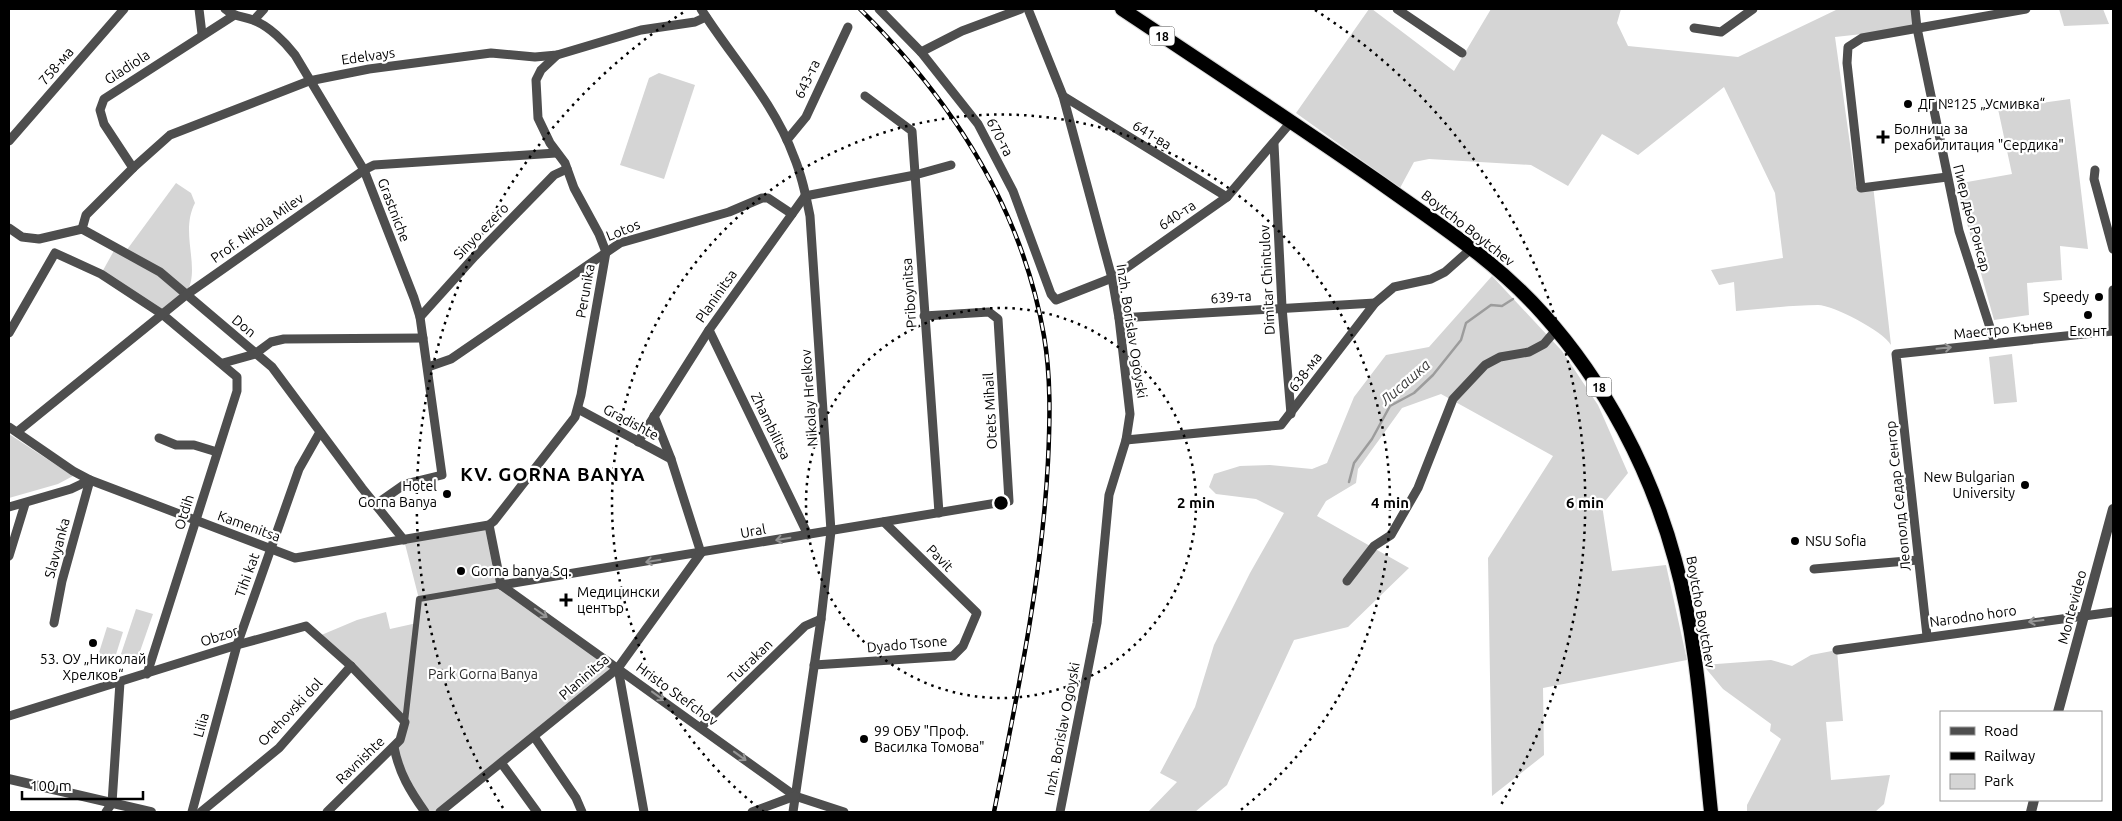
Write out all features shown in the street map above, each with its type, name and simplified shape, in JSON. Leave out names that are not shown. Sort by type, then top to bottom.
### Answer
[{"type":"highway","name":"Boytcho Boytchev","points":[[1122,9],[1291,122],[1472,248],[1537,308],[1556,330],[1602,392],[1640,465],[1668,535],[1684,593],[1691,632],[1711,812]]},
{"type":"street","name":"758-ма","points":[[9,141],[124,9]]},
{"type":"street","points":[[199,9],[202,34]]},
{"type":"street","points":[[225,9],[232,16]]},
{"type":"street","points":[[254,20],[264,9]]},
{"type":"street","name":"Nikolay Hrelkov","points":[[701,9],[746,71],[787,140],[805,196],[812,230],[831,531],[821,619],[793,812]]},
{"type":"street","points":[[921,52],[962,31],[1021,9]]},
{"type":"street","name":"Inzh. Borislav Ogoyski","points":[[1028,9],[1063,96],[1112,278],[1130,399],[1126,440],[1109,495],[1096,623],[1060,812]]},
{"type":"street","points":[[1397,9],[1462,53]]},
{"type":"street","points":[[1694,28],[1721,32],[1753,9]]},
{"type":"street","name":"Пиер дьо Ронсар","points":[[1915,9],[1917,28],[1959,231],[1995,343]]},
{"type":"street","points":[[1947,177],[1861,188],[1847,63],[1848,48],[1862,38],[2026,9]]},
{"type":"street","name":"670-та","points":[[880,10],[921,52],[978,124],[1012,191],[1051,294],[1056,300]]},
{"type":"street","name":"Gladiola","points":[[133,168],[104,124],[100,110],[104,99],[232,16]]},
{"type":"street","name":"Grastniche","points":[[232,16],[254,20],[284,41],[295,55],[364,170],[420,317],[442,475],[405,484],[375,505]]},
{"type":"street","name":"Edelvays","points":[[82,229],[86,215],[133,168],[170,135],[309,81],[369,69],[492,53],[535,56],[557,55],[641,30],[695,22],[706,17]]},
{"type":"street","name":"643-та","points":[[787,140],[806,117],[848,27]]},
{"type":"street","name":"Perunika","points":[[489,526],[545,458],[578,409],[606,252],[599,234],[574,188],[562,159],[556,153],[540,122],[535,84],[541,70],[557,55]]},
{"type":"street","name":"Priboynitsa","points":[[865,96],[912,131],[939,513]]},
{"type":"street","name":"641-ва","points":[[1063,96],[1227,197]]},
{"type":"street","name":"640-та","points":[[1056,300],[1112,278],[1227,197],[1291,122]]},
{"type":"street","name":"Dimitar Chintulov","points":[[1274,144],[1282,307],[1291,414]]},
{"type":"street","name":"Prof. Nikola Milev","points":[[18,432],[186,295],[364,170],[374,165],[556,153]]},
{"type":"street","points":[[805,196],[915,175],[952,165]]},
{"type":"street","name":"Sinyo ezero","points":[[420,317],[475,256],[554,176],[567,169]]},
{"type":"street","points":[[2095,170],[2094,179],[2113,250]]},
{"type":"street","name":"Planinitsa","points":[[638,442],[709,330],[805,196]]},
{"type":"street","name":"Lotos","points":[[428,367],[451,360],[606,252],[628,240],[729,212],[762,198],[768,198],[792,214]]},
{"type":"street","points":[[9,228],[22,237],[39,239],[82,229]]},
{"type":"street","name":"Don","points":[[82,229],[160,272],[276,370],[320,432],[404,540]]},
{"type":"street","name":"638-ма","points":[[1126,440],[1280,425],[1291,414],[1362,317],[1375,303],[1394,287],[1431,279],[1445,272],[1472,248]]},
{"type":"street","points":[[9,333],[55,253],[102,274],[162,314],[223,363],[256,354],[271,342],[284,339],[423,338]]},
{"type":"street","points":[[2113,290],[2113,331]]},
{"type":"street","name":"639-та","points":[[1119,318],[1375,303]]},
{"type":"street","name":"Otets Mihail","points":[[924,316],[989,312],[998,320],[1009,501]]},
{"type":"street","name":"Zhambilitsa","points":[[709,330],[808,535]]},
{"type":"street","points":[[1347,581],[1374,546],[1392,535],[1418,488],[1453,400],[1485,365],[1500,357],[1530,352],[1544,344],[1556,330]]},
{"type":"street","name":"Маестро Кънев","points":[[1896,354],[2113,331]]},
{"type":"street","name":"Леополд Седар Сенгор","points":[[1896,354],[1927,636]]},
{"type":"street","name":"Otdih","points":[[147,674],[237,391],[237,377],[223,363]]},
{"type":"street","name":"Gradishte","points":[[578,409],[670,459]]},
{"type":"street","points":[[654,416],[701,553]]},
{"type":"street","name":"Kamenitsa","points":[[9,427],[73,471],[90,480],[295,558],[489,526]]},
{"type":"street","name":"Tihi kat","points":[[237,645],[299,469],[320,432]]},
{"type":"street","points":[[159,438],[176,445],[194,445],[217,452]]},
{"type":"street","points":[[9,507],[25,504],[71,489],[90,480]]},
{"type":"street","name":"Slavyanka","points":[[54,623],[62,581],[90,480]]},
{"type":"street","name":"Ural","points":[[501,584],[701,553],[1009,501]]},
{"type":"street","points":[[9,556],[25,504]]},
{"type":"street","name":"Montevideo","points":[[2058,711],[2113,509]]},
{"type":"street","name":"Pavit","points":[[884,522],[977,613]]},
{"type":"street","points":[[405,722],[419,599],[501,584],[489,526]]},
{"type":"street","name":"Planinitsa","points":[[446,810],[618,668],[701,553]]},
{"type":"street","points":[[1814,569],[1918,560]]},
{"type":"street","name":"Hristo Stefchov","points":[[501,584],[795,796],[844,812]]},
{"type":"street","name":"Narodno horo","points":[[1837,650],[1927,636],[2113,612]]},
{"type":"street","name":"Dyado Tsone","points":[[814,665],[953,656],[963,646],[977,613]]},
{"type":"street","name":"Tutrakan","points":[[701,727],[806,626],[821,619]]},
{"type":"street","name":"Obzor","points":[[9,716],[237,645],[306,626],[351,666],[405,722]]},
{"type":"street","name":"Lilia","points":[[192,812],[237,645]]},
{"type":"street","name":"Orehovski dol","points":[[201,812],[278,748],[351,666]]},
{"type":"street","points":[[618,668],[644,812]]},
{"type":"street","points":[[109,808],[120,682]]},
{"type":"street","name":"Ravnishte","points":[[326,812],[394,747],[400,740],[405,722]]},
{"type":"street","points":[[535,738],[576,798],[582,812]]},
{"type":"street","points":[[394,747],[397,764],[406,786],[425,812]]},
{"type":"street","points":[[502,764],[538,812]]},
{"type":"street","points":[[9,779],[109,808],[151,812]]},
{"type":"street","points":[[752,812],[795,796]]},
{"type":"green space","points":[[1369,9],[1372,9],[1454,71],[1491,9],[1621,9],[1617,23],[1628,46],[1738,57],[1838,9],[1915,9],[1917,28],[1835,37],[1856,187],[1873,185],[1891,345],[1868,326],[1846,314],[1825,306],[1798,306],[1736,311],[1734,282],[1719,285],[1711,270],[1783,258],[1775,193],[1724,87],[1638,155],[1602,134],[1568,186],[1531,165],[1429,159],[1414,162],[1400,188],[1296,113]]},
{"type":"green space","points":[[2059,9],[2103,9],[2109,24],[2064,26]]},
{"type":"green space","points":[[659,73],[695,85],[664,179],[620,165],[649,78]]},
{"type":"green space","points":[[2070,99],[2088,249],[2060,246],[2062,280],[2027,283],[2029,315],[1994,320],[1956,184],[2012,174],[1998,109]]},
{"type":"green space","points":[[176,183],[191,193],[195,203],[189,227],[192,273],[190,284],[184,297],[162,314],[101,274],[116,247],[126,251]]},
{"type":"green space","points":[[1492,276],[1562,351],[1598,405],[1628,473],[1602,505],[1612,571],[1666,565],[1687,660],[1543,688],[1544,755],[1492,796],[1488,558],[1553,456],[1441,394],[1402,408],[1358,469],[1356,483],[1326,501],[1317,516],[1409,568],[1348,627],[1294,640],[1227,785],[1195,812],[1148,812],[1177,782],[1160,773],[1195,707],[1214,645],[1250,573],[1284,513],[1256,499],[1216,494],[1209,487],[1214,474],[1240,466],[1270,465],[1312,469],[1327,463],[1354,397],[1386,355],[1429,347]]},
{"type":"green space","points":[[2012,354],[2017,402],[1994,404],[1989,357]]},
{"type":"green space","points":[[9,434],[73,476],[58,484],[9,498]]},
{"type":"green space","name":"Park Gorna Banya","points":[[489,525],[501,585],[618,668],[440,812],[425,812],[394,747],[405,722],[319,636],[357,620],[386,612],[390,629],[417,623],[419,599],[404,540]]},
{"type":"green space","points":[[136,609],[153,614],[137,660],[121,654]]},
{"type":"green space","points":[[107,627],[123,632],[113,664],[97,659]]},
{"type":"green space","points":[[1837,650],[1843,721],[1826,722],[1831,780],[1890,775],[1884,804],[1875,812],[1747,812],[1747,805],[1781,739],[1770,731],[1771,724],[1723,689],[1703,665],[1771,660],[1792,666],[1811,655]]},
{"type":"waterway","name":"Лисашка","points":[[1349,482],[1354,463],[1372,439],[1390,406],[1414,393],[1433,375],[1461,340],[1466,323],[1491,305],[1502,306],[1513,299]]},
{"type":"railway","points":[[860,9],[924,80],[978,158],[1000,200],[1019,244],[1034,289],[1044,336],[1049,383],[1048,461],[1045,505],[1027,637],[994,812]]},
{"type":"place","name":"ДГ №125 „Усмивка“","points":[[1908,104]]},
{"type":"place","name":"Болница за рехабилитация \"Сердика\"","points":[[1883,137]]},
{"type":"place","name":"Speedy","points":[[2099,297]]},
{"type":"place","name":"Еконт","points":[[2088,315]]},
{"type":"place","name":"New Bulgarian University","points":[[2025,485]]},
{"type":"place","name":"Hotel Gorna Banya","points":[[447,494]]},
{"type":"place","name":"NSU Sofia","points":[[1795,541]]},
{"type":"place","name":"Gorna banya Sq.","points":[[461,571]]},
{"type":"place","name":"Медицински център","points":[[566,600]]},
{"type":"place","name":"53. ОУ „Николай Хрелков“","points":[[93,643]]},
{"type":"place","name":"99 ОБУ \"Проф. Василка Томова\"","points":[[864,739]]},
{"type":"district","name":"KV. GORNA BANYA","points":[[553,474]]}]
